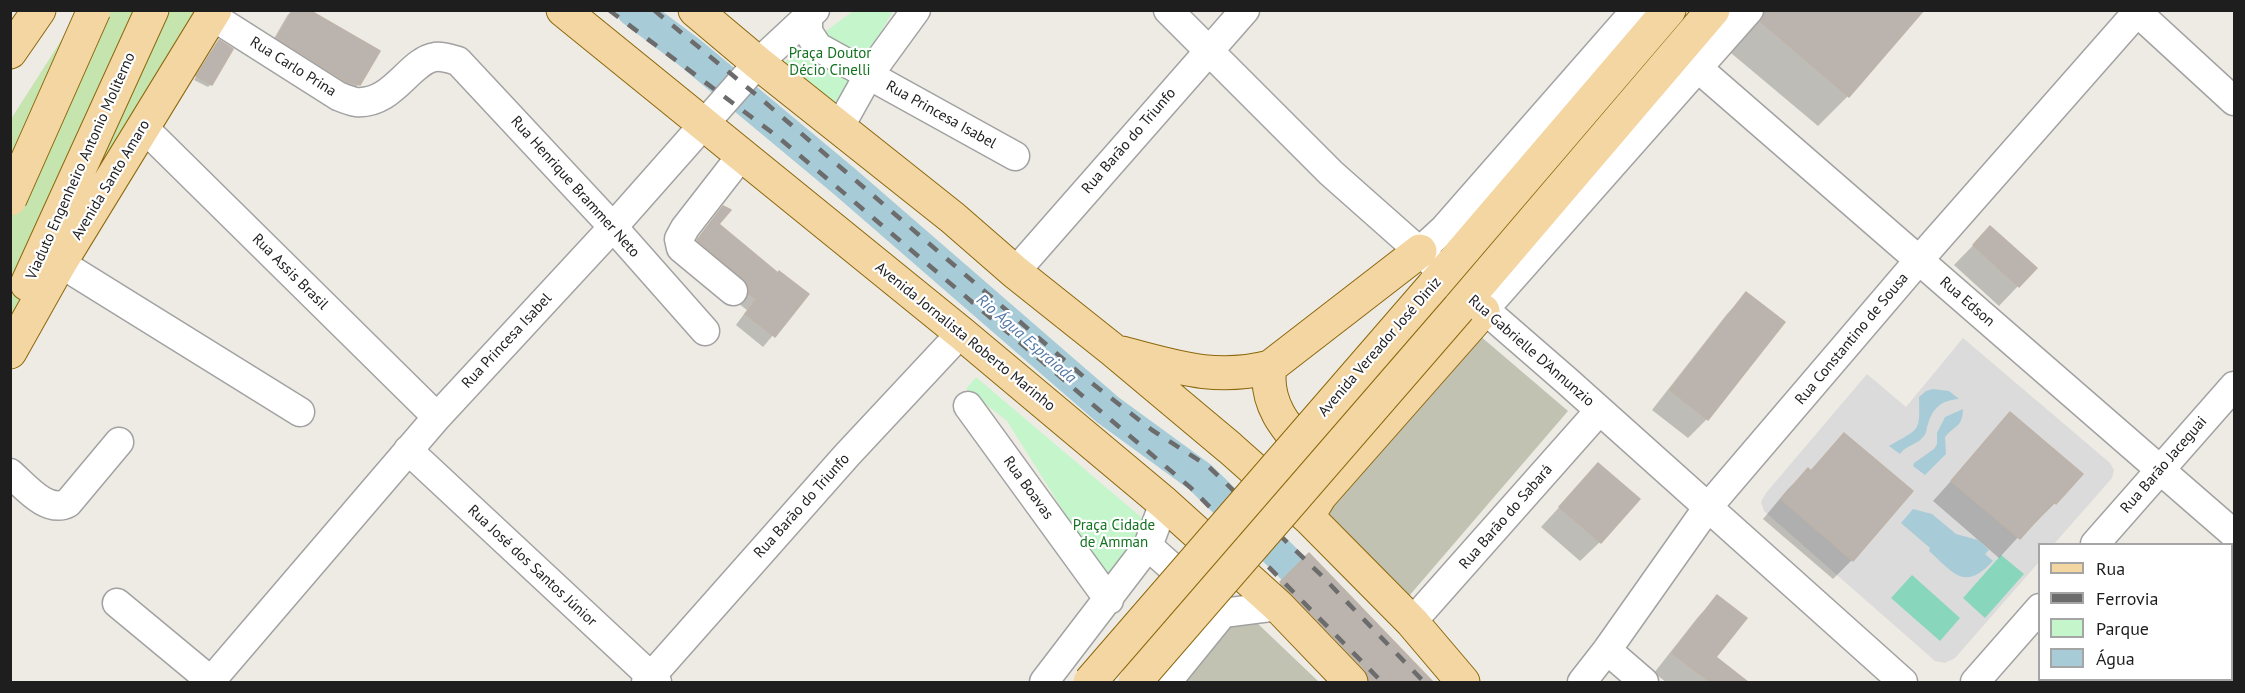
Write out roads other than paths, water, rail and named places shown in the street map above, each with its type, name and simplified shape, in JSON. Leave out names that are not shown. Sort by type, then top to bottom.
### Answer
[{"type":"main road","points":[[10,52],[39,10]]},
{"type":"main road","points":[[10,199],[94,10]]},
{"type":"main road","name":"Viaduto Engenheiro Antonio Moliterno","points":[[10,321],[152,10]]},
{"type":"main road","name":"Avenida Jornalista Roberto Marinho","points":[[563,10],[962,333],[1164,503],[1278,606],[1351,682]]},
{"type":"main road","points":[[695,10],[756,65],[953,218],[1015,272],[1230,448],[1310,519],[1412,622],[1463,682]]},
{"type":"main road","name":"Avenida Vereador José Diniz","points":[[1090,682],[1669,10]]},
{"type":"main road","points":[[1310,519],[1312,509],[1320,496],[1342,471],[1470,305],[1713,10]]},
{"type":"main road","name":"Avenida Santo Amaro","points":[[10,352],[60,264],[214,13]]},
{"type":"main road","points":[[1113,350],[1200,372],[1246,373],[1270,367],[1286,357],[1420,251]]},
{"type":"main road","points":[[1135,682],[1470,305]]},
{"type":"main road","points":[[1270,367],[1269,383],[1274,408],[1285,426],[1324,470],[1333,473],[1342,471]]},
{"type":"street","name":"Rua Princesa Isabel","points":[[839,128],[867,76],[916,10]]},
{"type":"street","name":"Rua Gabrielle D'Annunzio","points":[[1168,10],[1331,173],[1420,251],[1438,280],[1599,411],[1903,682]]},
{"type":"street","name":"Rua Barão do Triunfo","points":[[1015,272],[1245,10]]},
{"type":"street","points":[[1470,305],[1699,69],[1749,10]]},
{"type":"street","points":[[1420,251],[1444,229],[1634,11]]},
{"type":"street","points":[[2137,11],[2235,102]]},
{"type":"street","name":"Rua Constantino de Sousa","points":[[1582,682],[1708,507],[1919,260],[2137,11]]},
{"type":"street","name":"Rua Carlo Prina","points":[[214,13],[338,96],[356,102],[373,100],[390,91],[427,60],[438,57]]},
{"type":"street","name":"Rua Princesa Isabel","points":[[211,682],[437,417],[613,227],[756,65],[812,13]]},
{"type":"street","points":[[812,13],[808,32],[818,47],[867,76]]},
{"type":"street","name":"Rua Henrique Brammer Neto","points":[[438,57],[458,61],[464,66],[613,227],[705,331]]},
{"type":"street","name":"Rua Edson","points":[[1699,69],[2235,534]]},
{"type":"street","name":"Rua Princesa Isabel","points":[[867,76],[1014,156]]},
{"type":"street","name":"Rua Assis Brasil","points":[[143,127],[437,417]]},
{"type":"street","points":[[733,291],[681,248],[679,238],[741,156]]},
{"type":"street","points":[[60,264],[300,412]]},
{"type":"street","name":"Rua Barão do Triunfo","points":[[651,681],[847,455],[962,333]]},
{"type":"street","name":"Rua Barão Jaceguai","points":[[2096,543],[2235,386]]},
{"type":"street","name":"Rua Boavas","points":[[968,406],[1109,600]]},
{"type":"street","name":"Rua Barão do Sabará","points":[[1412,622],[1599,411]]},
{"type":"street","points":[[10,473],[43,501],[52,506],[62,506],[68,502],[119,442]]},
{"type":"street","name":"Rua José dos Santos Júnior","points":[[408,450],[651,681]]},
{"type":"street","points":[[1044,682],[1109,600],[1148,546],[1164,503]]},
{"type":"street","points":[[1148,546],[1223,613]]},
{"type":"street","points":[[117,603],[211,682]]},
{"type":"street","points":[[1167,682],[1223,613],[1278,606]]},
{"type":"street","points":[[1975,682],[2038,610]]},
{"type":"street","points":[[1607,650],[1644,682]]},
{"type":"water","points":[[1933,389],[1949,391],[1959,399],[1939,406],[1930,418],[1921,440],[1900,454],[1889,446],[1916,428],[1919,417],[1919,397]]},
{"type":"water","points":[[1963,409],[1960,423],[1945,437],[1946,454],[1925,475],[1913,466],[1914,463],[1934,449],[1937,444],[1937,433],[1945,417]]},
{"type":"water","points":[[1913,509],[1932,514],[1956,534],[1978,540],[1989,550],[1985,554],[1993,561],[1974,576],[1960,576],[1953,572],[1901,523]]},
{"type":"waterway","name":"Rio Água Espraiada","points":[[633,10],[689,52],[844,181],[1108,410],[1200,477],[1325,599]]},
{"type":"railway","points":[[609,10],[778,137],[1191,488],[1382,682]]},
{"type":"railway","points":[[654,10],[760,98],[1084,377],[1152,430],[1209,467],[1321,575],[1424,682]]},
{"type":"park label","name":"Praça Doutor Décio Cinelli","points":[[830,62]]},
{"type":"park label","name":"Praça Cidade de Amman","points":[[1114,534]]}]
